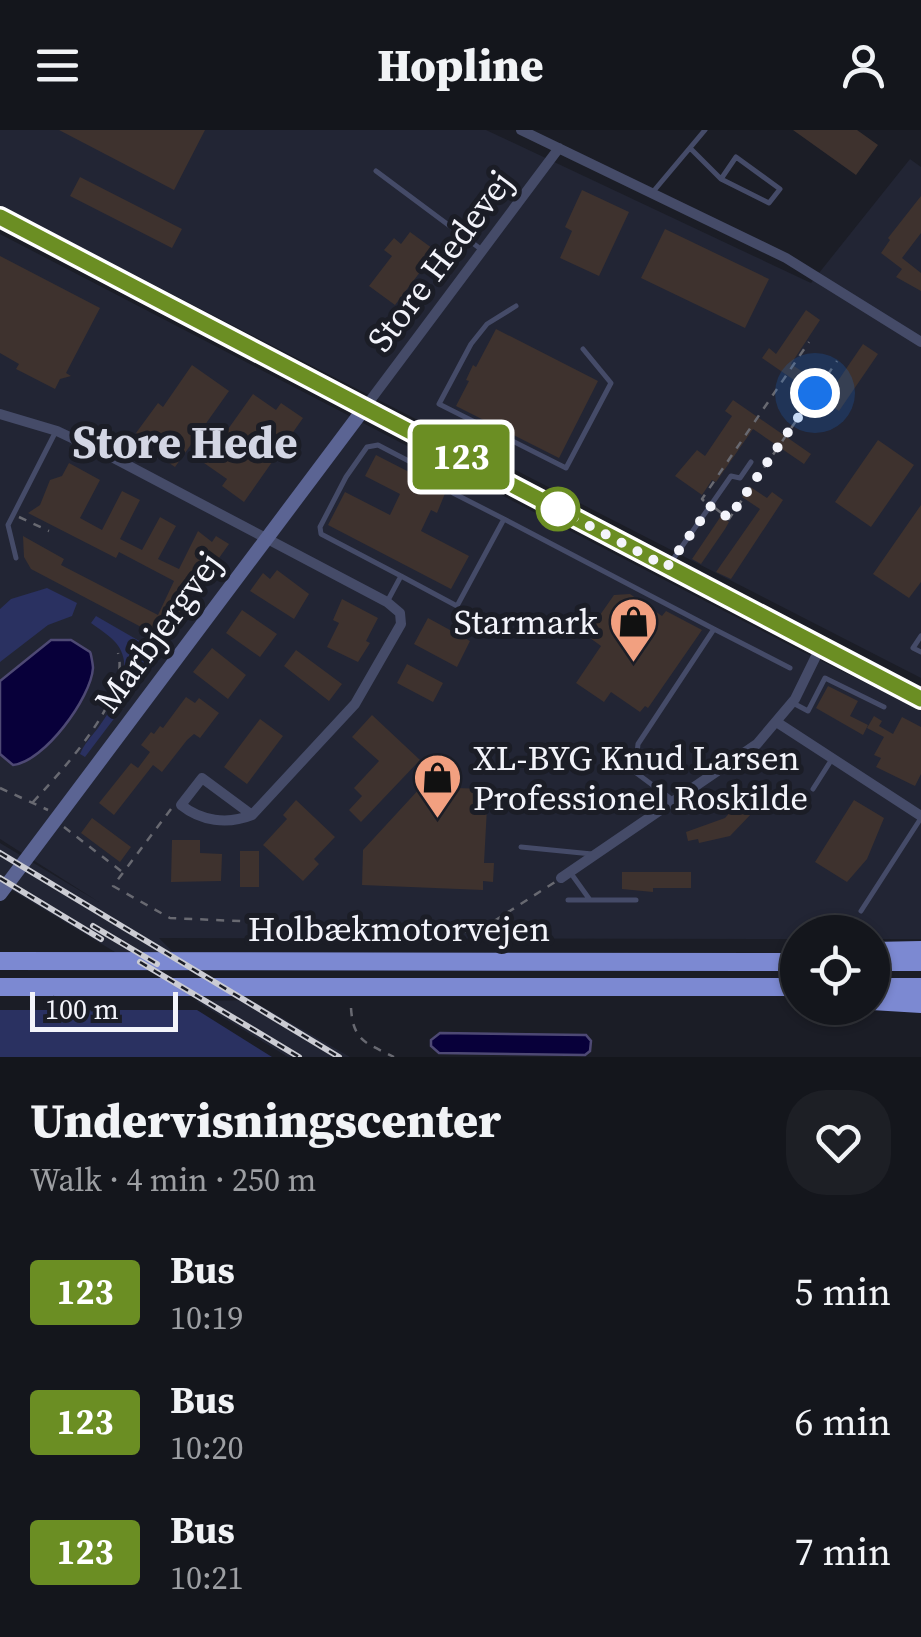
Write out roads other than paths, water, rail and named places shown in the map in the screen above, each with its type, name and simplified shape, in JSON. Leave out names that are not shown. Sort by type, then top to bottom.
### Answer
[{"type":"highway","points":[[890,950],[921,950]]},
{"type":"highway","name":"Holbækmotorvejen","points":[[0,961],[780,961]]},
{"type":"highway","points":[[890,962],[921,962]]},
{"type":"highway","name":"Holbækmotorvejen","points":[[0,987],[780,987]]},
{"type":"highway","points":[[890,987],[921,987]]},
{"type":"highway","points":[[744,988],[780,993]]},
{"type":"highway","points":[[890,1002],[921,1004]]},
{"type":"main road","points":[[0,216],[921,699]]},
{"type":"main road","name":"Marbjergvej","points":[[0,894],[366,406]]},
{"type":"street","points":[[521,130],[801,267],[921,342]]},
{"type":"street","name":"Store Hedevej","points":[[366,406],[559,148]]},
{"type":"street","points":[[0,414],[57,431],[391,604],[402,621],[355,704],[252,814],[237,820],[197,818],[181,804],[202,778],[252,814]]},
{"type":"street","points":[[566,875],[747,752],[778,723],[793,702],[820,648]]},
{"type":"street","points":[[778,723],[921,817]]},
{"type":"lane","points":[[652,193],[704,130]]},
{"type":"lane","points":[[690,148],[721,180],[769,203],[780,189],[736,157],[721,180]]},
{"type":"lane","points":[[376,171],[482,250]]},
{"type":"lane","points":[[516,306],[487,324],[471,344],[438,404],[566,468],[612,384],[583,348]]},
{"type":"lane","points":[[16,558],[8,525],[57,431]]},
{"type":"lane","points":[[504,519],[457,606],[321,534],[320,527],[346,477],[368,447],[378,445],[449,482],[453,493],[504,519],[790,668]]},
{"type":"lane","points":[[667,567],[731,476],[740,478],[751,462]]},
{"type":"lane","points":[[391,604],[400,576]]},
{"type":"lane","points":[[674,802],[635,772],[638,744],[714,629]]},
{"type":"lane","points":[[921,636],[913,648],[921,652]]},
{"type":"lane","points":[[793,702],[808,711],[825,678],[884,707]]},
{"type":"lane","points":[[814,789],[832,759]]},
{"type":"lane","points":[[861,911],[921,817]]},
{"type":"lane","points":[[521,847],[595,855]]},
{"type":"lane","points":[[566,875],[590,900]]},
{"type":"lane","points":[[568,900],[636,900]]},
{"type":"railway","points":[[0,853],[339,1057]]},
{"type":"railway","points":[[0,878],[101,939]]},
{"type":"railway","points":[[93,926],[157,964]]},
{"type":"railway","points":[[140,962],[299,1057]]},
{"type":"place","name":"Starmark","points":[[633,664]]},
{"type":"place","name":"XL-BYG Knud Larsen Professionel Roskilde","points":[[438,820]]},
{"type":"district","name":"Store Hede","points":[[185,442]]}]
